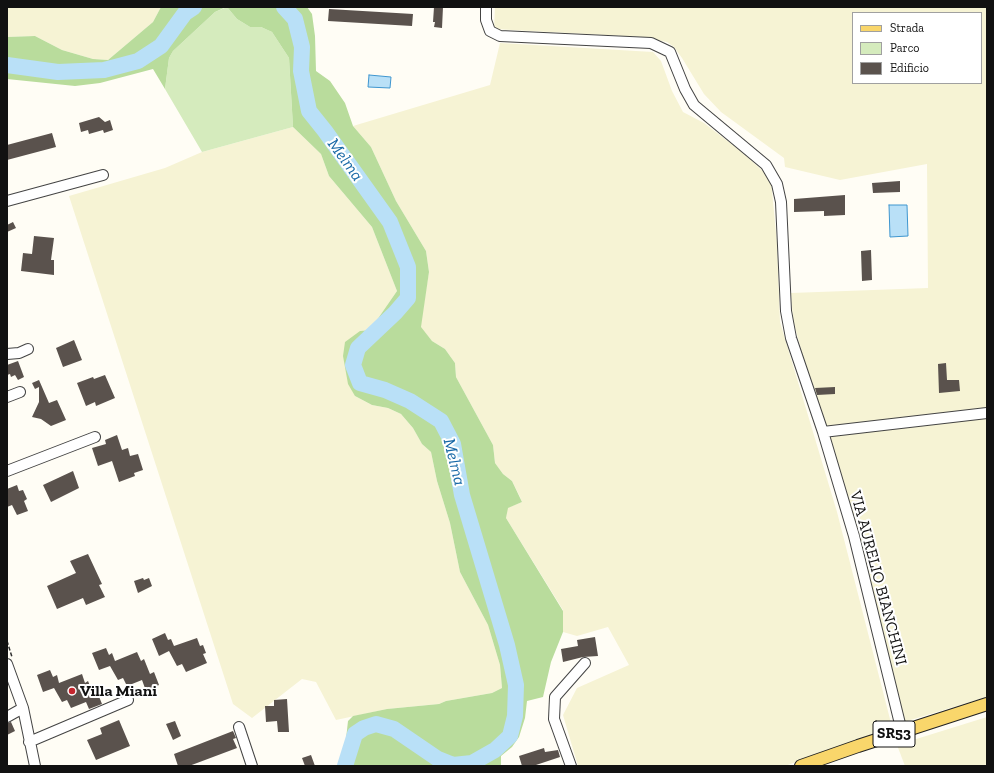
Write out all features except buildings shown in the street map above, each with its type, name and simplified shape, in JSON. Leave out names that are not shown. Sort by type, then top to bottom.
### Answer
[{"type":"main road","name":"SR53","points":[[803,766],[987,704]]},
{"type":"street","name":"VIA AURELIO BIANCHINI","points":[[486,7],[486,20],[490,31],[500,36],[651,43],[670,52],[685,89],[694,105],[766,165],[777,184],[781,202],[786,311],[791,338],[823,432],[854,536],[902,732]]},
{"type":"street","points":[[7,202],[103,175]]},
{"type":"street","points":[[7,354],[19,353],[28,349]]},
{"type":"street","points":[[7,397],[20,392]]},
{"type":"street","points":[[823,432],[987,413]]},
{"type":"street","points":[[7,471],[95,436]]},
{"type":"street","points":[[571,766],[554,719],[555,696],[586,663]]},
{"type":"street","points":[[7,664],[9,678],[22,708],[35,766]]},
{"type":"street","points":[[29,742],[128,700]]},
{"type":"street","points":[[7,716],[22,708]]},
{"type":"street","points":[[239,727],[252,766]]},
{"type":"shaded area","points":[[7,7],[161,7],[153,22],[108,60],[93,59],[62,50],[35,36],[7,37]]},
{"type":"shaded area","points":[[495,7],[987,7],[987,697],[904,722],[793,320],[791,293],[928,288],[927,164],[840,180],[785,167],[784,158],[721,112],[704,94],[674,47],[667,42],[642,37],[494,29]]},
{"type":"shaded area","points":[[500,43],[653,52],[661,61],[672,91],[683,112],[704,123],[742,152],[767,175],[771,181],[777,243],[780,322],[837,512],[892,727],[785,766],[578,766],[563,715],[577,688],[629,665],[608,627],[577,636],[563,632],[563,610],[506,518],[507,508],[522,502],[520,497],[512,481],[503,474],[495,463],[493,445],[456,377],[455,363],[445,349],[432,341],[420,327],[429,272],[426,251],[396,201],[371,147],[353,126],[490,85]]},
{"type":"shaded area","points":[[293,127],[321,154],[329,176],[372,227],[397,291],[370,330],[360,331],[355,396],[372,405],[388,408],[401,414],[413,428],[422,444],[431,452],[437,481],[450,523],[460,572],[488,625],[500,665],[502,688],[492,693],[446,701],[439,704],[387,709],[336,720],[316,682],[302,679],[252,718],[233,704],[69,196],[165,168],[202,152]]},
{"type":"shaded area","points":[[987,717],[987,766],[905,766],[897,745]]},
{"type":"green space","points":[[161,7],[226,7],[215,12],[173,51],[169,58],[165,89],[153,69],[100,83],[75,86],[7,79],[7,37],[35,36],[62,50],[93,59],[108,60],[153,22]]},
{"type":"green space","points":[[227,7],[237,19],[250,27],[261,27],[272,32],[289,58],[293,127],[202,152],[165,89],[169,58],[173,51],[215,12]]},
{"type":"green space","points":[[227,7],[307,7],[312,14],[315,36],[316,71],[330,81],[345,103],[353,126],[371,147],[396,201],[426,251],[429,272],[421,327],[432,341],[445,349],[455,363],[456,377],[493,445],[495,463],[503,474],[512,481],[522,502],[508,508],[506,518],[563,611],[563,632],[551,662],[543,697],[527,701],[525,718],[519,737],[512,747],[501,756],[501,766],[343,766],[348,721],[353,716],[387,709],[439,704],[446,701],[492,693],[502,688],[500,665],[488,625],[460,572],[450,523],[437,481],[431,452],[422,444],[413,428],[401,414],[388,408],[372,405],[355,396],[348,384],[343,356],[345,342],[360,331],[370,330],[397,291],[372,227],[329,176],[321,154],[293,127],[289,58],[272,32],[261,27],[250,27],[237,19]]},
{"type":"water","points":[[369,75],[391,77],[390,88],[368,87]]},
{"type":"water","points":[[889,205],[907,205],[908,236],[890,237]]},
{"type":"waterway","name":"Melma","points":[[7,65],[58,72],[104,70],[138,61],[161,46],[185,13],[194,7]]},
{"type":"waterway","name":"Melma","points":[[284,7],[295,19],[302,47],[301,71],[309,111],[390,222],[408,267],[408,298],[395,313],[358,348],[353,365],[360,383],[385,390],[410,401],[441,421],[453,444],[462,495],[507,645],[516,685],[515,716],[510,736],[495,750],[472,763],[453,765],[438,759],[394,729],[376,724],[364,728],[355,734],[345,766]]},
{"type":"place","name":"Villa Miani","points":[[72,691]]}]
